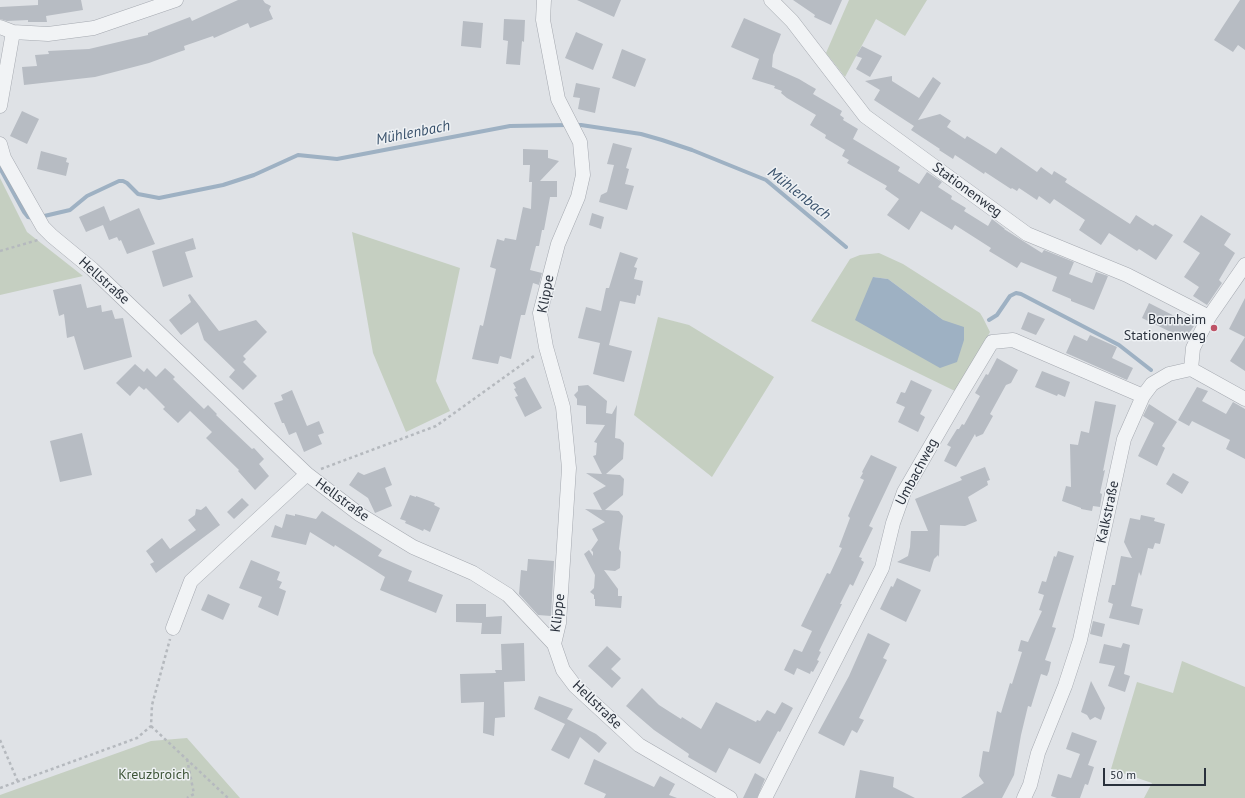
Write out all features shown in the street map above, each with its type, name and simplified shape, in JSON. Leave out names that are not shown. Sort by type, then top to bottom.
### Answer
[{"type":"street","points":[[0,106],[6,30],[48,34],[94,28],[176,0]]},
{"type":"street","name":"Klippe","points":[[544,0],[543,20],[547,49],[558,99],[580,142],[583,175],[578,197],[558,244],[540,313],[546,347],[563,407],[569,468],[559,623],[554,644]]},
{"type":"street","name":"Stationenweg","points":[[771,0],[792,21],[865,116],[1027,234],[1128,275],[1210,317]]},
{"type":"street","name":"Hellstraße","points":[[0,144],[4,158],[47,232],[92,269],[307,474],[358,514],[413,546],[473,573],[508,595],[554,644],[563,670],[575,686],[639,745],[730,798]]},
{"type":"street","points":[[1245,265],[1210,317],[1193,348],[1191,369],[1245,399]]},
{"type":"street","name":"Umbachweg","points":[[765,798],[882,568],[893,523],[904,492],[992,342],[1013,340],[1143,396]]},
{"type":"street","name":"Kalkstraße","points":[[1024,798],[1030,785],[1038,753],[1065,686],[1080,640],[1124,439],[1143,396],[1152,384],[1169,374],[1191,369]]},
{"type":"street","points":[[173,628],[191,581],[307,474]]},
{"type":"path","points":[[0,250],[47,232]]},
{"type":"path","points":[[307,474],[436,426],[546,347]]},
{"type":"path","points":[[0,788],[137,738],[151,726],[152,705],[173,628]]},
{"type":"path","points":[[151,726],[228,798]]},
{"type":"path","points":[[0,740],[18,782]]},
{"type":"path","points":[[186,759],[194,794],[187,798]]},
{"type":"green space","points":[[849,0],[927,0],[905,36],[876,19],[845,77],[826,53]]},
{"type":"green space","points":[[0,178],[27,232],[83,276],[0,295]]},
{"type":"green space","points":[[352,232],[460,268],[436,381],[450,411],[406,432],[373,353]]},
{"type":"green space","points":[[879,253],[903,264],[980,313],[990,332],[957,392],[811,321],[850,259],[860,255]],"holes":[[[873,277],[888,279],[943,320]]]},
{"type":"green space","points":[[658,317],[689,325],[774,377],[712,477],[634,415]]},
{"type":"green space","points":[[1182,661],[1245,687],[1245,798],[1144,798],[1152,783],[1111,769],[1137,682],[1173,693]]},
{"type":"green space","name":"Kreuzbroich","points":[[187,738],[240,798],[0,798],[0,795],[151,741]]},
{"type":"water","points":[[873,277],[888,279],[943,320],[964,327],[964,340],[957,362],[940,368],[855,320]]},
{"type":"building","points":[[38,0],[81,0],[83,10],[46,16],[47,22],[28,22],[28,20],[7,21],[0,19],[0,7],[38,5]]},
{"type":"building","points":[[238,0],[263,0],[271,6],[269,10],[273,19],[250,28],[248,23],[214,38],[213,36],[184,46],[185,50],[149,63],[95,77],[24,85],[22,67],[37,66],[35,55],[49,54],[48,51],[89,49],[148,35],[148,33],[190,17],[192,21]]},
{"type":"building","points":[[577,0],[621,0],[614,17]]},
{"type":"building","points":[[793,0],[842,0],[831,25],[814,17],[815,15]]},
{"type":"building","points":[[1240,0],[1245,0],[1245,50],[1238,45],[1233,52],[1214,40]]},
{"type":"building","points":[[744,18],[781,34],[773,55],[772,67],[799,79],[816,89],[813,94],[842,111],[840,115],[844,118],[843,120],[858,129],[853,139],[900,167],[898,171],[919,184],[927,172],[942,182],[938,187],[952,196],[951,199],[966,208],[964,211],[988,226],[992,219],[1004,229],[1042,253],[1044,250],[1074,262],[1069,274],[1092,283],[1096,272],[1108,276],[1094,310],[1071,301],[1071,299],[1052,291],[1057,277],[1021,262],[1017,268],[989,251],[991,248],[955,225],[952,230],[921,211],[909,230],[887,215],[899,199],[885,189],[887,186],[847,163],[849,160],[842,156],[845,150],[825,138],[826,135],[810,125],[816,115],[787,98],[781,93],[782,91],[774,88],[775,86],[752,79],[759,59],[731,47]]},
{"type":"building","points":[[504,19],[525,20],[524,42],[522,41],[520,65],[506,64],[508,41],[503,40]]},
{"type":"building","points":[[463,21],[483,23],[481,48],[461,46]]},
{"type":"building","points":[[576,32],[603,44],[593,70],[565,58]]},
{"type":"building","points":[[862,46],[882,56],[870,77],[856,69],[862,58],[856,56]]},
{"type":"building","points":[[622,49],[646,59],[635,87],[612,78]]},
{"type":"building","points":[[892,76],[892,81],[919,98],[933,77],[941,83],[918,120],[940,114],[951,121],[947,127],[965,139],[967,136],[996,154],[1001,147],[1037,172],[1041,167],[1052,175],[1054,171],[1067,179],[1065,182],[1130,224],[1136,215],[1153,226],[1155,224],[1173,235],[1156,260],[1139,249],[1137,251],[1109,233],[1101,245],[1079,230],[1085,220],[1054,199],[1050,204],[1039,196],[1037,200],[1019,188],[1017,191],[1012,188],[1011,189],[955,155],[953,159],[911,130],[914,126],[874,100],[880,90],[865,81]]},
{"type":"building","points":[[576,83],[600,88],[595,113],[578,109],[580,98],[573,97]]},
{"type":"building","points":[[22,111],[39,119],[27,144],[10,136]]},
{"type":"building","points":[[613,143],[632,148],[626,168],[629,169],[625,184],[634,186],[627,210],[599,202],[601,195],[607,192],[614,165],[607,164]]},
{"type":"building","points":[[523,149],[548,150],[548,158],[559,161],[540,181],[557,181],[557,197],[550,197],[544,230],[542,230],[539,246],[536,246],[530,270],[542,273],[539,285],[533,283],[525,315],[521,315],[511,359],[500,356],[498,364],[472,359],[480,325],[483,326],[496,269],[490,267],[497,239],[504,241],[505,238],[516,240],[523,207],[531,209],[532,182],[529,182],[530,165],[523,165]]},
{"type":"building","points":[[41,151],[67,158],[66,162],[69,163],[66,176],[37,169]]},
{"type":"building","points":[[104,206],[110,221],[139,208],[155,244],[127,254],[121,240],[119,241],[117,237],[109,240],[103,225],[86,232],[79,217]]},
{"type":"building","points":[[592,213],[604,217],[601,229],[589,225]]},
{"type":"building","points":[[1201,215],[1231,234],[1224,245],[1235,253],[1219,280],[1222,283],[1207,305],[1193,296],[1199,287],[1184,277],[1200,253],[1183,242]]},
{"type":"building","points":[[193,238],[196,249],[185,252],[193,277],[163,287],[152,251]]},
{"type":"building","points":[[620,252],[638,258],[634,267],[637,268],[634,279],[643,281],[640,296],[637,295],[635,304],[620,301],[609,345],[632,351],[624,382],[593,374],[600,343],[578,338],[586,307],[601,311],[606,288],[609,288]]},
{"type":"building","points":[[81,284],[87,308],[101,305],[102,312],[112,310],[115,319],[123,318],[132,357],[84,370],[74,336],[67,338],[64,314],[59,316],[53,290]]},
{"type":"building","points":[[190,294],[219,331],[256,320],[267,332],[243,356],[246,359],[243,362],[257,376],[243,390],[229,377],[235,370],[204,340],[198,322],[181,335],[169,320],[191,302],[188,295]]},
{"type":"building","points":[[1245,298],[1245,337],[1229,329]]},
{"type":"building","points":[[1149,303],[1194,326],[1185,339],[1142,318]]},
{"type":"building","points":[[1028,312],[1045,319],[1036,335],[1021,329]]},
{"type":"building","points":[[1074,335],[1087,341],[1090,335],[1117,347],[1112,358],[1133,368],[1127,380],[1066,353]]},
{"type":"building","points":[[1245,337],[1245,371],[1230,361]]},
{"type":"building","points":[[997,358],[1018,370],[1011,383],[1006,385],[990,414],[993,416],[983,434],[976,437],[975,434],[956,467],[944,461],[951,447],[947,445],[957,429],[959,429],[962,424],[964,425],[980,396],[975,393],[986,374],[988,375]]},
{"type":"building","points":[[135,364],[144,372],[147,368],[156,377],[165,368],[175,377],[173,379],[204,409],[208,405],[217,414],[216,415],[252,449],[254,448],[264,459],[259,464],[269,476],[255,490],[238,471],[239,470],[206,438],[212,432],[190,411],[178,423],[163,409],[165,407],[146,388],[144,390],[139,386],[130,396],[116,383]]},
{"type":"building","points":[[1042,371],[1070,382],[1065,397],[1058,394],[1057,396],[1035,387]]},
{"type":"building","points":[[525,377],[542,408],[525,417],[515,397],[518,396],[514,389],[516,388],[513,383]]},
{"type":"building","points":[[911,380],[932,390],[920,414],[925,417],[918,432],[898,422],[905,407],[896,403],[901,392],[905,393]]},
{"type":"building","points":[[588,385],[607,401],[606,413],[612,414],[617,405],[615,438],[620,439],[624,443],[623,459],[606,474],[620,475],[624,479],[623,495],[605,510],[619,511],[623,516],[619,549],[621,552],[620,568],[615,571],[604,570],[618,589],[618,596],[622,596],[621,608],[595,606],[594,595],[590,592],[594,588],[595,575],[584,554],[589,550],[593,556],[593,552],[591,550],[598,540],[592,529],[605,522],[585,509],[602,510],[593,493],[606,486],[586,473],[602,474],[593,456],[596,455],[597,443],[594,442],[605,425],[586,424],[586,406],[577,405],[577,399],[574,395],[578,391],[578,386]]},
{"type":"building","points":[[1197,387],[1208,391],[1202,401],[1226,414],[1233,402],[1245,409],[1245,459],[1226,449],[1230,440],[1192,421],[1189,426],[1178,420]]},
{"type":"building","points":[[292,390],[307,426],[319,421],[324,433],[318,435],[322,444],[304,452],[296,432],[289,435],[284,423],[282,423],[274,403],[283,400],[281,395]]},
{"type":"building","points":[[1095,401],[1116,405],[1103,471],[1105,470],[1100,493],[1102,494],[1100,507],[1093,506],[1092,511],[1081,509],[1062,501],[1066,486],[1071,487],[1070,444],[1078,445],[1081,431],[1089,433]]},
{"type":"building","points":[[1149,404],[1177,422],[1162,446],[1165,448],[1157,466],[1138,456],[1154,423],[1143,416]]},
{"type":"building","points":[[82,433],[92,475],[60,482],[50,441]]},
{"type":"building","points":[[871,455],[897,467],[869,526],[873,528],[859,557],[862,558],[861,560],[864,562],[853,586],[850,584],[840,604],[842,604],[819,651],[821,652],[817,660],[819,661],[813,672],[811,671],[810,674],[797,668],[794,675],[784,670],[794,649],[802,652],[812,631],[801,626],[827,573],[830,574],[842,548],[839,547],[850,518],[848,516],[864,480],[860,478],[863,473],[862,472]]},
{"type":"building","points":[[385,467],[392,485],[385,488],[392,506],[375,513],[368,498],[349,485],[358,472],[364,475]]},
{"type":"building","points":[[985,467],[990,480],[987,481],[988,485],[968,497],[977,521],[965,526],[940,525],[939,557],[938,555],[934,559],[930,572],[897,562],[908,556],[911,531],[928,531],[915,499],[962,480],[960,477]]},
{"type":"building","points":[[1173,473],[1189,482],[1182,494],[1166,484]]},
{"type":"building","points":[[410,495],[435,503],[434,505],[440,508],[430,532],[424,529],[423,531],[405,523],[406,521],[400,519]]},
{"type":"building","points":[[242,498],[249,505],[234,519],[227,512]]},
{"type":"building","points":[[206,506],[220,525],[156,573],[150,564],[154,562],[146,551],[162,538],[170,549],[196,530],[188,520],[195,515],[196,509],[201,510]]},
{"type":"building","points":[[322,511],[382,550],[378,556],[412,571],[408,581],[443,595],[436,613],[380,590],[385,577],[335,545],[334,547],[310,532],[306,545],[271,537],[275,525],[282,528],[286,514],[295,516],[295,514],[316,519]]},
{"type":"building","points":[[1141,515],[1155,518],[1154,521],[1165,524],[1160,544],[1155,543],[1153,549],[1148,548],[1141,576],[1139,572],[1131,606],[1143,609],[1139,625],[1109,618],[1113,604],[1108,602],[1112,585],[1115,585],[1121,556],[1132,558],[1124,542],[1130,518],[1140,520]]},
{"type":"building","points":[[1058,551],[1074,556],[1052,627],[1056,628],[1045,660],[1051,662],[1049,671],[1047,676],[1041,674],[1031,707],[1028,706],[1014,775],[1002,798],[961,798],[984,783],[979,776],[983,751],[989,752],[997,711],[1001,713],[1010,683],[1012,684],[1022,652],[1018,651],[1021,640],[1028,642],[1042,611],[1039,610],[1044,595],[1038,593],[1042,581],[1046,582],[1054,556],[1056,557]]},
{"type":"building","points":[[528,559],[554,561],[551,616],[538,615],[519,594],[521,570],[527,571]]},
{"type":"building","points":[[251,560],[280,572],[277,580],[282,582],[279,588],[286,591],[278,616],[258,607],[262,597],[239,588]]},
{"type":"building","points":[[897,578],[921,590],[906,622],[880,609],[891,586],[893,587]]},
{"type":"building","points":[[208,594],[230,604],[223,620],[201,610]]},
{"type":"building","points":[[456,604],[486,604],[486,617],[502,616],[501,634],[481,634],[482,623],[456,622]]},
{"type":"building","points":[[1093,621],[1105,624],[1102,637],[1090,634]]},
{"type":"building","points":[[868,633],[890,644],[883,658],[887,660],[859,718],[864,720],[857,733],[852,730],[844,746],[818,733],[849,676]]},
{"type":"building","points":[[524,643],[525,681],[504,682],[505,717],[495,718],[494,736],[483,733],[484,702],[461,703],[460,674],[496,673],[495,670],[502,670],[501,644]]},
{"type":"building","points":[[1123,643],[1130,645],[1124,674],[1130,676],[1125,692],[1108,686],[1115,666],[1099,663],[1104,644],[1121,648]]},
{"type":"building","points":[[607,646],[621,659],[611,669],[621,678],[612,688],[588,666]]},
{"type":"building","points":[[1091,681],[1105,708],[1101,720],[1095,717],[1090,720],[1087,715],[1081,712]]},
{"type":"building","points":[[642,688],[659,705],[681,719],[682,717],[701,729],[716,702],[756,722],[757,720],[760,721],[767,710],[775,714],[782,702],[793,708],[780,732],[778,731],[760,764],[729,748],[716,773],[688,757],[689,754],[654,730],[626,706]]},
{"type":"building","points":[[539,696],[573,709],[567,719],[596,734],[607,743],[599,753],[580,737],[569,759],[551,750],[565,724],[534,709]]},
{"type":"building","points":[[1072,732],[1097,741],[1088,765],[1094,767],[1088,785],[1085,784],[1080,798],[1057,798],[1051,796],[1058,774],[1071,778],[1080,754],[1066,749]]},
{"type":"building","points":[[594,759],[654,787],[660,776],[675,784],[669,795],[677,798],[604,798],[606,794],[584,784]]},
{"type":"building","points":[[860,770],[894,777],[893,787],[915,798],[855,798]]},
{"type":"building","points":[[755,773],[765,779],[757,798],[743,798]]},
{"type":"waterway","name":"Mühlenbach","points":[[40,217],[70,210],[87,196],[119,181],[127,183],[138,194],[159,198],[223,185],[254,175],[298,155],[337,159],[510,126],[568,125]]},
{"type":"waterway","name":"Mühlenbach","points":[[575,125],[641,134],[662,140],[692,150],[766,180],[846,247]]},
{"type":"waterway","name":"Mühlenbach","points":[[0,168],[24,212],[28,217],[33,218]]},
{"type":"waterway","name":"Mühlenbach","points":[[989,320],[997,315],[1010,296],[1016,293],[1021,294],[1119,345],[1151,370]]},
{"type":"place","name":"Bornheim Stationenweg","points":[[1214,328]]}]
